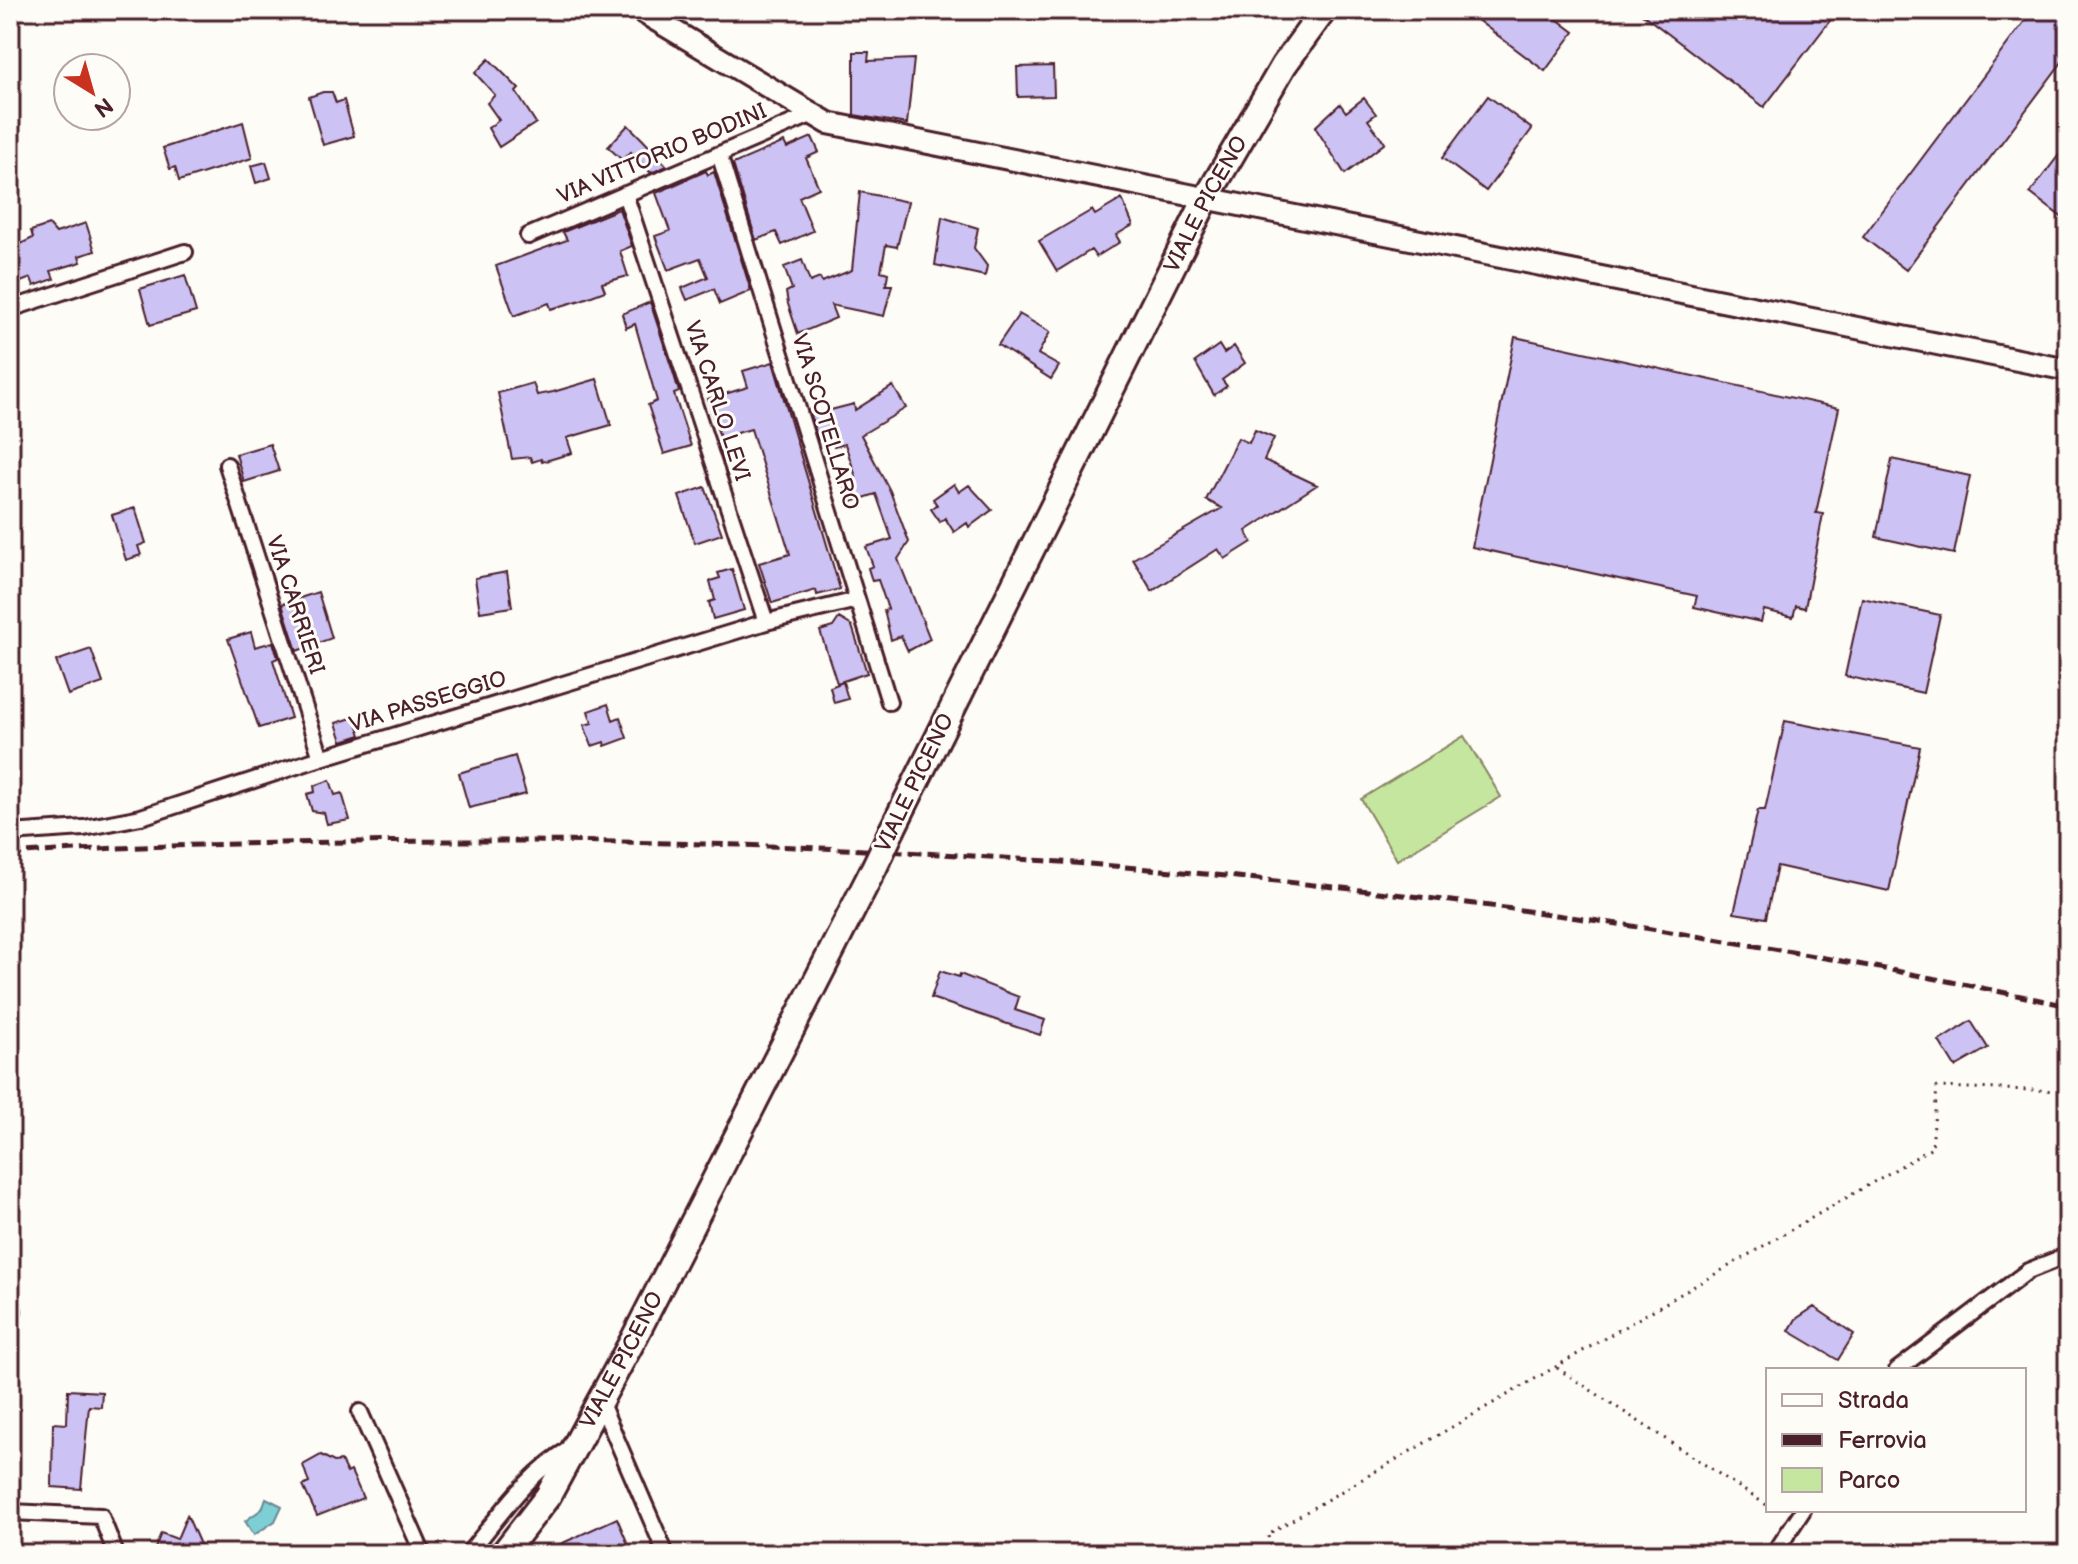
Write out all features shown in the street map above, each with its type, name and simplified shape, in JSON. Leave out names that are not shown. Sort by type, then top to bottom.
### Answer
[{"type":"main road","name":"VIALE PICENO","points":[[503,1554],[548,1496],[600,1401],[874,868],[1206,199],[1284,65],[1324,10]]},
{"type":"street","points":[[639,10],[828,123],[2068,370]]},
{"type":"street","name":"VIA VITTORIO BODINI","points":[[528,236],[813,114]]},
{"type":"street","name":"VIA SCOTELLARO","points":[[719,154],[889,702]]},
{"type":"street","name":"VIA CARLO LEVI","points":[[625,194],[766,622]]},
{"type":"street","points":[[10,309],[185,252]]},
{"type":"street","name":"VIA CARRIERI","points":[[227,465],[321,758]]},
{"type":"street","name":"VIA PASSEGGIO","points":[[10,833],[84,828],[141,817],[321,758],[766,622],[857,600]]},
{"type":"street","points":[[1900,1368],[2028,1271],[2068,1255]]},
{"type":"street","points":[[10,1301],[13,1311],[10,1316]]},
{"type":"street","points":[[600,1401],[666,1554]]},
{"type":"street","points":[[360,1412],[423,1554]]},
{"type":"street","points":[[468,1554],[526,1485],[552,1459],[575,1446]]},
{"type":"street","points":[[10,1512],[101,1516],[116,1554]]},
{"type":"street","points":[[1774,1554],[1802,1512]]},
{"type":"path","points":[[1270,1554],[1268,1534],[1932,1148],[1937,1087],[2068,1091]]},
{"type":"path","points":[[1556,1367],[1766,1505]]},
{"type":"green space","points":[[1464,736],[1501,797],[1397,860],[1361,799]]},
{"type":"water","points":[[266,1498],[282,1506],[275,1521],[254,1535],[245,1521],[262,1509]]},
{"type":"building","points":[[1464,10],[1545,10],[1574,32],[1545,71]]},
{"type":"building","points":[[1637,10],[1838,10],[1764,107]]},
{"type":"building","points":[[2033,10],[2068,10],[2068,54],[1906,270],[1863,237]]},
{"type":"building","points":[[854,52],[869,52],[868,61],[914,59],[907,124],[854,115]]},
{"type":"building","points":[[489,59],[519,89],[516,92],[536,123],[499,147],[488,128],[499,120],[487,103],[495,95],[475,73]]},
{"type":"building","points":[[1053,66],[1054,96],[1018,97],[1017,67]]},
{"type":"building","points":[[332,92],[336,103],[344,100],[354,136],[323,145],[309,97]]},
{"type":"building","points":[[1488,96],[1532,129],[1486,191],[1442,158]]},
{"type":"building","points":[[1364,98],[1376,114],[1368,120],[1385,143],[1345,174],[1315,127],[1340,104],[1346,112]]},
{"type":"building","points":[[243,122],[252,158],[179,181],[175,167],[170,169],[163,148]]},
{"type":"building","points":[[628,125],[667,166],[651,173],[631,152],[622,160],[608,147]]},
{"type":"building","points":[[812,137],[819,152],[806,158],[819,188],[799,197],[813,231],[782,245],[776,232],[756,240],[733,164],[784,142],[787,148]]},
{"type":"building","points":[[2068,143],[2068,222],[2030,193]]},
{"type":"building","points":[[266,162],[271,178],[256,183],[251,166]]},
{"type":"building","points":[[706,171],[708,175],[714,172],[751,291],[720,304],[714,289],[687,300],[682,288],[708,277],[700,258],[668,270],[655,236],[670,231],[656,193]]},
{"type":"building","points":[[860,192],[908,202],[897,247],[886,245],[881,271],[888,273],[886,285],[892,285],[884,316],[831,305],[836,318],[798,334],[788,304],[786,292],[792,289],[784,267],[802,260],[810,282],[820,278],[822,282],[852,270]]},
{"type":"building","points":[[1122,199],[1133,225],[1116,235],[1120,242],[1096,257],[1091,250],[1057,271],[1039,241],[1092,210],[1095,215]]},
{"type":"building","points":[[619,209],[632,246],[620,251],[628,276],[602,283],[605,291],[581,300],[551,309],[549,303],[514,316],[496,266],[567,240],[563,232]]},
{"type":"building","points":[[942,217],[978,228],[974,248],[987,266],[985,276],[935,265]]},
{"type":"building","points":[[86,223],[95,251],[79,256],[81,262],[51,271],[54,279],[34,286],[31,278],[10,286],[10,249],[33,238],[31,231],[49,225],[56,233]]},
{"type":"building","points":[[185,275],[196,312],[150,325],[140,289]]},
{"type":"building","points":[[650,302],[679,392],[674,394],[691,446],[664,454],[648,405],[657,401],[635,324],[626,328],[622,314]]},
{"type":"building","points":[[1019,314],[1050,332],[1038,354],[1059,366],[1051,379],[998,345]]},
{"type":"building","points":[[1515,337],[1839,408],[1816,513],[1823,514],[1805,608],[1796,606],[1793,617],[1764,610],[1761,622],[1694,607],[1697,596],[1472,547]]},
{"type":"building","points":[[1219,345],[1224,353],[1234,346],[1245,363],[1222,380],[1227,386],[1214,395],[1195,362]]},
{"type":"building","points":[[773,362],[840,589],[817,595],[816,590],[772,603],[759,563],[790,554],[751,429],[720,438],[708,399],[748,387],[743,371]]},
{"type":"building","points":[[597,379],[611,425],[567,438],[572,453],[542,462],[541,459],[532,462],[530,457],[512,459],[498,393],[533,383],[537,395]]},
{"type":"building","points":[[893,386],[906,408],[861,435],[890,491],[909,542],[898,559],[930,639],[908,651],[901,636],[891,640],[884,610],[888,609],[878,580],[872,581],[868,568],[873,566],[866,547],[892,539],[876,494],[851,502],[843,482],[856,477],[845,444],[834,447],[831,437],[818,440],[811,415],[854,404],[855,410]]},
{"type":"building","points":[[1255,430],[1274,438],[1264,460],[1317,485],[1246,531],[1252,542],[1225,559],[1218,549],[1152,591],[1133,559],[1222,508],[1206,500],[1238,438],[1249,443]]},
{"type":"building","points":[[270,444],[279,471],[244,482],[236,454]]},
{"type":"building","points":[[1892,459],[1970,476],[1954,554],[1876,537]]},
{"type":"building","points":[[954,484],[959,492],[969,485],[992,510],[969,527],[967,523],[954,532],[945,518],[940,522],[931,509],[937,505],[933,499]]},
{"type":"building","points":[[705,487],[722,534],[695,543],[679,496]]},
{"type":"building","points":[[135,508],[146,543],[138,546],[141,555],[126,560],[112,515]]},
{"type":"building","points":[[732,569],[744,610],[713,619],[709,602],[715,600],[710,581],[720,578],[718,573]]},
{"type":"building","points":[[507,572],[512,607],[480,612],[475,578]]},
{"type":"building","points":[[318,592],[332,638],[297,651],[282,604]]},
{"type":"building","points":[[1862,598],[1940,615],[1923,693],[1845,676]]},
{"type":"building","points":[[839,618],[852,626],[867,673],[837,683],[820,631],[833,627]]},
{"type":"building","points":[[251,632],[255,647],[273,642],[278,658],[273,660],[291,718],[259,728],[228,639]]},
{"type":"building","points":[[91,649],[103,683],[68,695],[56,661]]},
{"type":"building","points":[[843,682],[848,699],[834,703],[830,687]]},
{"type":"building","points":[[608,704],[613,720],[620,717],[627,738],[605,746],[604,742],[592,746],[584,725],[592,723],[588,711]]},
{"type":"building","points":[[355,717],[361,735],[342,741],[336,723]]},
{"type":"building","points":[[1785,721],[1920,747],[1889,891],[1777,866],[1766,918],[1734,913],[1758,810],[1765,810]]},
{"type":"building","points":[[515,756],[526,794],[469,808],[459,773]]},
{"type":"building","points":[[330,780],[335,795],[342,793],[350,820],[327,824],[324,813],[312,811],[307,794],[315,792],[314,786]]},
{"type":"building","points":[[940,971],[959,977],[960,974],[1019,997],[1015,1010],[1045,1020],[1040,1035],[931,998]]},
{"type":"building","points":[[1971,1021],[1988,1048],[1955,1067],[1939,1041]]},
{"type":"building","points":[[1814,1307],[1854,1334],[1838,1360],[1789,1331],[1796,1319]]},
{"type":"building","points":[[68,1390],[102,1392],[101,1407],[89,1406],[81,1489],[52,1487],[53,1423],[67,1424]]},
{"type":"building","points":[[321,1455],[334,1462],[341,1461],[347,1473],[351,1471],[363,1498],[317,1516],[303,1486],[309,1483],[303,1465]]},
{"type":"building","points":[[187,1515],[202,1549],[212,1554],[153,1554],[161,1533],[177,1539]]},
{"type":"building","points":[[617,1518],[630,1549],[620,1554],[539,1554]]},
{"type":"railway","points":[[10,854],[234,844],[457,841],[660,843],[862,850],[1065,862],[1267,880],[1469,903],[1669,932],[1869,966],[2068,1006]]}]
